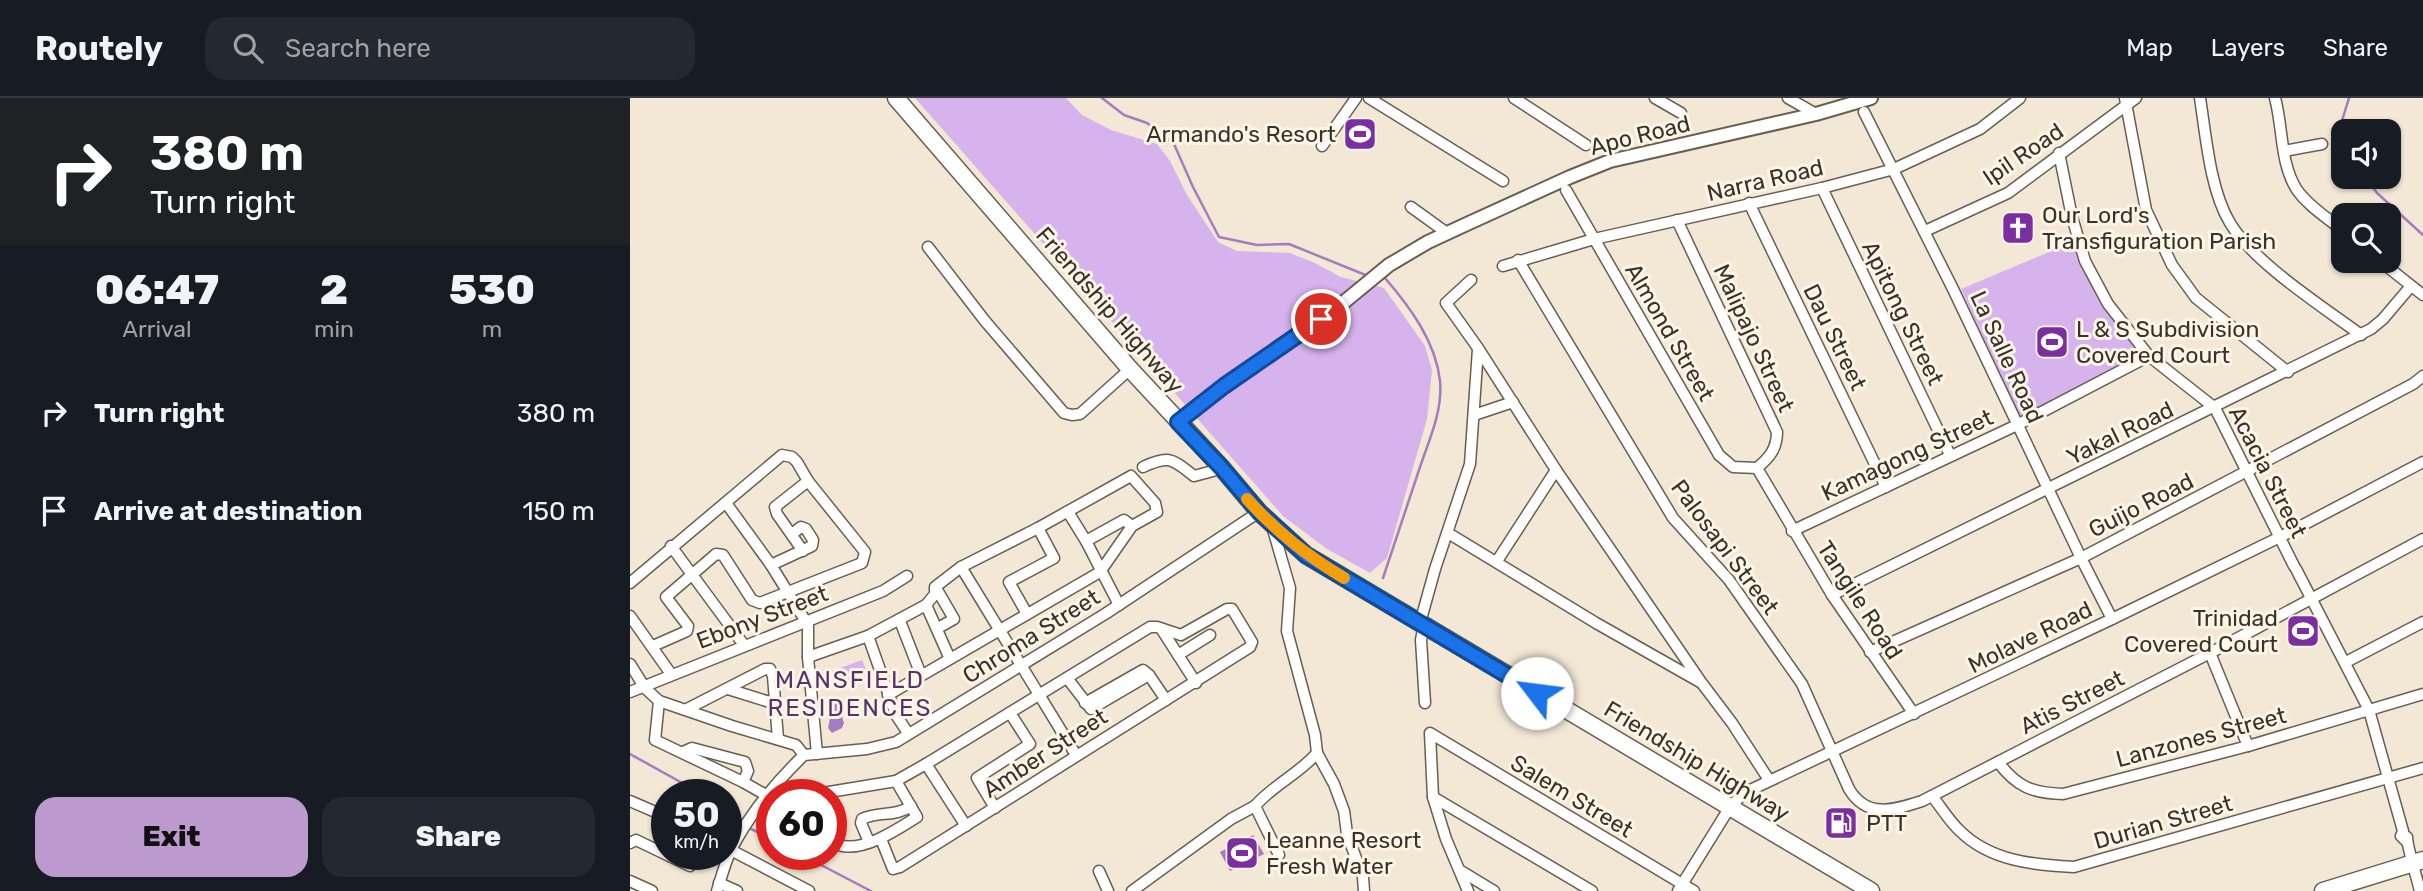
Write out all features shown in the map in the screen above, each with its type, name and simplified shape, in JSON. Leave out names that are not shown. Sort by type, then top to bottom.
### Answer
[{"type":"main road","name":"Friendship Highway","points":[[896,98],[1130,369],[1259,512],[1306,555],[1871,891]]},
{"type":"main road","points":[[2323,891],[2419,861]]},
{"type":"street","points":[[1322,146],[1356,98]]},
{"type":"street","points":[[1368,98],[1503,181]]},
{"type":"street","points":[[1514,98],[1586,145]]},
{"type":"street","points":[[1788,98],[1816,114]]},
{"type":"street","name":"Apo Road","points":[[1178,422],[1224,386],[1338,307],[1389,265],[1447,233],[1610,161],[1816,114],[1871,98]]},
{"type":"street","name":"Narra Road","points":[[1503,266],[1594,239],[1822,188],[1894,169],[1980,129],[2020,98]]},
{"type":"street","points":[[2200,98],[2220,201],[2229,222],[2253,252],[2361,335]]},
{"type":"street","points":[[2275,98],[2284,151],[2297,189],[2331,221]]},
{"type":"street","points":[[1661,100],[1681,113]]},
{"type":"street","points":[[2130,100],[2146,209],[2172,265],[2196,298],[2288,372]]},
{"type":"street","name":"Ipil Road","points":[[1925,231],[2008,193],[2130,100]]},
{"type":"street","name":"La Salle Road","points":[[1864,112],[1925,231],[2112,619]]},
{"type":"street","points":[[2284,151],[2322,144]]},
{"type":"street","name":"Acacia Street","points":[[2059,153],[2072,217],[2085,261],[2108,304],[2149,356],[2215,408],[2346,662],[2369,710],[2404,836],[2419,861],[2420,891]]},
{"type":"street","name":"Apitong Street","points":[[1822,188],[1950,455]]},
{"type":"street","name":"Almond Street","points":[[1566,190],[1719,455],[1733,467],[1757,468]]},
{"type":"street","name":"Dau Street","points":[[1749,203],[1886,487]]},
{"type":"street","points":[[1411,207],[1447,233]]},
{"type":"street","name":"Malipajo Street","points":[[1677,220],[1777,432],[1777,440],[1769,457],[1757,468]]},
{"type":"street","points":[[928,247],[985,321],[1064,413],[1080,414],[1130,369]]},
{"type":"street","name":"Palosapi Street","points":[[1518,260],[1673,518],[1729,580],[1802,684],[1831,751]]},
{"type":"street","points":[[2395,273],[2423,295]]},
{"type":"street","points":[[1471,280],[1446,303],[1556,470],[1769,780]]},
{"type":"street","name":"Yakal Road","points":[[1832,595],[2361,335],[2383,320],[2411,286]]},
{"type":"street","points":[[1425,703],[1421,640],[1417,621],[1470,464],[1478,348]]},
{"type":"street","name":"Kamagong Street","points":[[1792,531],[2017,425],[2149,356]]},
{"type":"street","name":"Guijo Road","points":[[1870,652],[2081,558],[2423,376]]},
{"type":"street","points":[[1474,415],[1513,402]]},
{"type":"street","points":[[630,583],[782,455],[792,457],[865,552],[862,563],[757,603],[720,554],[712,557],[666,597],[688,626],[687,631],[653,646]]},
{"type":"street","points":[[1143,467],[1156,461],[1177,461],[1194,476],[1213,471],[1219,465]]},
{"type":"street","name":"Molave Road","points":[[1730,807],[1744,793],[1769,780],[2112,619],[2280,537],[2423,462]]},
{"type":"street","name":"Tangile Road","points":[[1757,468],[1832,595],[1914,714]]},
{"type":"street","points":[[1497,561],[1556,470]]},
{"type":"street","points":[[888,695],[1100,572],[1132,526],[1157,512],[1158,508],[1131,476],[961,567],[935,587]]},
{"type":"street","points":[[771,565],[803,551],[775,507],[808,481]]},
{"type":"street","points":[[726,503],[807,621],[817,754]]},
{"type":"street","points":[[1068,512],[1119,605]]},
{"type":"street","name":"Chroma Street","points":[[804,755],[895,742],[1119,605],[1259,512]]},
{"type":"street","points":[[1086,541],[1124,520],[1132,526]]},
{"type":"street","points":[[1272,525],[1290,588],[1287,631],[1315,735],[1317,753],[1344,811],[1348,834],[1363,877],[1364,891]]},
{"type":"street","points":[[1027,614],[1009,582],[1054,558],[1038,528]]},
{"type":"street","points":[[1448,533],[1701,682]]},
{"type":"street","name":"Atis Street","points":[[1831,751],[1855,799],[1864,806],[1881,810],[1903,807],[1932,796],[2210,653],[2423,538]]},
{"type":"street","points":[[671,546],[744,645]]},
{"type":"street","points":[[961,567],[1076,755]]},
{"type":"street","name":"Ebony Street","points":[[630,692],[883,591],[907,576]]},
{"type":"street","points":[[808,657],[900,621],[926,605],[935,594],[935,587]]},
{"type":"street","points":[[935,587],[954,619],[938,628]]},
{"type":"street","points":[[926,605],[950,659]]},
{"type":"street","name":"Amber Street","points":[[847,789],[896,780],[926,764],[1150,627],[1181,635],[1227,609],[1232,610],[1252,642],[1247,650],[908,862],[893,869],[881,839]]},
{"type":"street","points":[[630,615],[671,674]]},
{"type":"street","points":[[900,621],[921,676]]},
{"type":"street","points":[[2346,662],[2423,622]]},
{"type":"street","points":[[1178,655],[1212,639],[1204,623]]},
{"type":"street","points":[[1162,630],[1195,683]]},
{"type":"street","points":[[867,636],[896,715],[908,733]]},
{"type":"street","points":[[2210,653],[2248,746]]},
{"type":"street","points":[[1679,671],[1688,663]]},
{"type":"street","points":[[631,666],[645,688],[659,701],[796,745],[804,755],[781,779]]},
{"type":"street","points":[[687,709],[765,669],[770,669],[773,676],[778,739]]},
{"type":"street","points":[[1067,678],[1091,709],[1149,675],[1166,700]]},
{"type":"street","points":[[728,689],[776,704]]},
{"type":"street","name":"Lanzones Street","points":[[1998,762],[2022,785],[2037,793],[2063,794],[2248,746],[2423,694]]},
{"type":"street","points":[[659,701],[654,738],[756,789]]},
{"type":"street","points":[[995,808],[976,778],[1030,744],[1010,713]]},
{"type":"street","name":"Salem Street","points":[[1433,796],[1430,733],[1680,888],[1694,891]]},
{"type":"street","points":[[682,752],[692,748],[745,762],[748,771],[743,782]]},
{"type":"street","points":[[1132,891],[1231,819],[1255,806],[1308,764],[1317,753]]},
{"type":"street","points":[[926,764],[966,826]]},
{"type":"street","name":"Durian Street","points":[[1932,796],[1960,831],[2001,856],[2031,865],[2074,867],[2423,768]]},
{"type":"street","points":[[847,847],[881,839],[917,817],[896,780]]},
{"type":"street","points":[[1433,796],[1446,839],[1468,891]]},
{"type":"street","points":[[1433,796],[1592,891]]},
{"type":"street","points":[[630,801],[651,810]]},
{"type":"street","points":[[869,842],[862,819],[872,814],[901,812],[911,806]]},
{"type":"street","points":[[1255,806],[1279,855]]},
{"type":"street","points":[[1680,888],[1730,807]]},
{"type":"street","points":[[742,832],[756,811]]},
{"type":"street","points":[[630,843],[636,840],[651,847]]},
{"type":"street","points":[[742,857],[795,888],[809,891]]},
{"type":"street","points":[[723,870],[718,887],[737,891]]},
{"type":"street","points":[[1461,871],[1494,891]]},
{"type":"street","points":[[1099,872],[1108,891]]},
{"type":"street","points":[[630,881],[644,890]]},
{"type":"shaded area","points":[[915,98],[1066,98],[1082,115],[1111,130],[1157,144],[1218,242],[1237,251],[1290,253],[1341,277],[1384,288],[1425,346],[1432,370],[1427,419],[1387,558],[1370,573],[1327,549],[1283,516]]},
{"type":"shaded area","name":"Armando's Resort","points":[[1362,119],[1374,127],[1358,150],[1346,142]]},
{"type":"shaded area","points":[[2073,242],[2111,318],[2146,357],[2023,423],[1961,289]]},
{"type":"shaded area","points":[[862,660],[869,676],[839,687],[832,671]]},
{"type":"shaded area","points":[[840,699],[845,711],[842,717],[844,723],[842,728],[832,733],[828,728],[831,701]]},
{"type":"shaded area","name":"Leanne Resort Fresh Water","points":[[1253,835],[1264,854],[1230,871],[1220,852]]},
{"type":"waterway","points":[[1102,98],[1124,115],[1147,123],[1174,144],[1219,237],[1257,245],[1289,244],[1368,276]]},
{"type":"waterway","points":[[2343,119],[2349,98]]},
{"type":"waterway","points":[[2374,189],[2423,235]]},
{"type":"waterway","points":[[1381,278],[1385,278],[1404,301],[1420,326],[1433,353],[1440,381],[1434,427],[1383,578]]},
{"type":"waterway","points":[[630,754],[675,779]]},
{"type":"waterway","points":[[749,828],[756,831]]},
{"type":"waterway","points":[[831,870],[871,891]]},
{"type":"slow traffic","points":[[1247,499],[1306,555],[1344,578]]},
{"type":"place","name":"Armando's Resort","points":[[1360,134]]},
{"type":"place","name":"Our Lord's Transfiguration Parish","points":[[2018,228]]},
{"type":"place","name":"L & S Subdivision Covered Court","points":[[2052,342]]},
{"type":"place","name":"Trinidad Covered Court","points":[[2303,631]]},
{"type":"place","name":"PTT","points":[[1841,823]]},
{"type":"place","name":"Leanne Resort Fresh Water","points":[[1242,853]]},
{"type":"district","name":"MANSFIELD RESIDENCES","points":[[850,694]]},
{"type":"route","points":[[1321,319],[1224,386],[1178,422],[1259,512],[1306,555],[1537,693]]}]
